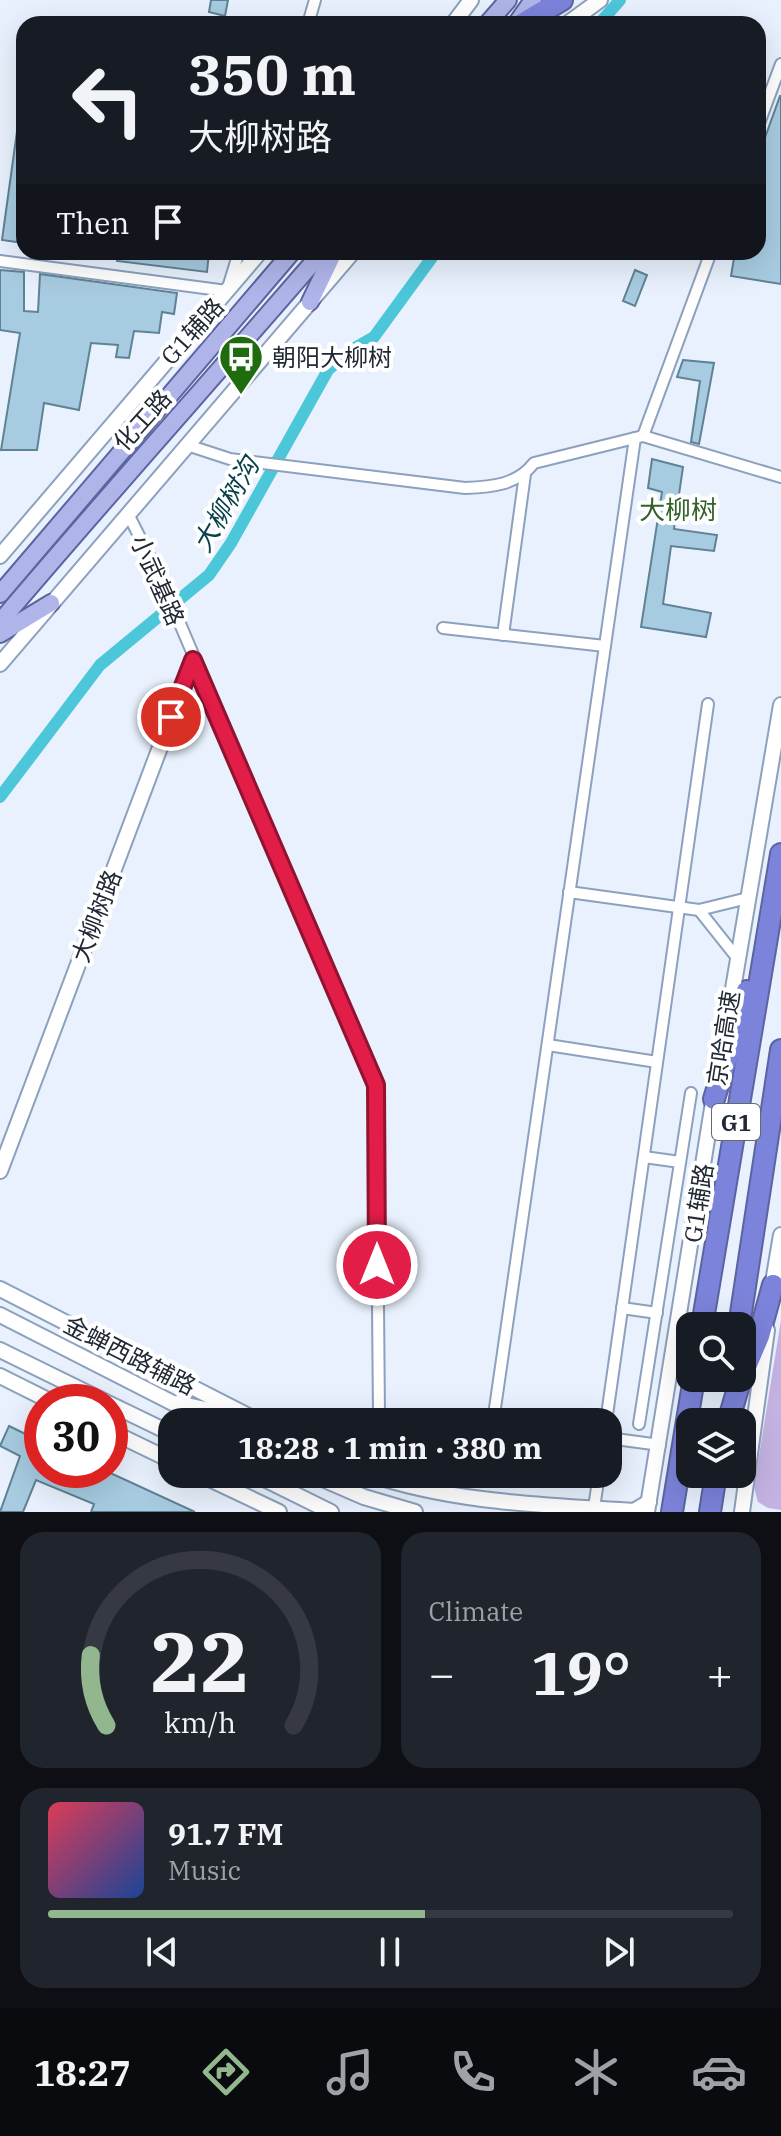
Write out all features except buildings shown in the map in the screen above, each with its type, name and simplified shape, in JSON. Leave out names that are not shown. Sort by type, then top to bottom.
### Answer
[{"type":"highway","points":[[533,16],[562,0]]},
{"type":"highway","name":"京哈高速","points":[[704,1312],[781,854]]},
{"type":"highway","points":[[714,1099],[769,919]]},
{"type":"highway","name":"G1","points":[[741,1312],[781,1050]]},
{"type":"highway","points":[[756,1343],[773,1285]]},
{"type":"highway","points":[[672,1512],[692,1392]]},
{"type":"highway","points":[[710,1512],[714,1488]]},
{"type":"main road","points":[[494,16],[508,0]]},
{"type":"main road","name":"化工路","points":[[0,594],[285,260]]},
{"type":"main road","name":"化工路","points":[[0,622],[152,443],[209,383],[315,260]]},
{"type":"main road","points":[[310,302],[330,260]]},
{"type":"main road","points":[[0,634],[51,603]]},
{"type":"street","points":[[578,16],[600,0]]},
{"type":"street","points":[[766,104],[781,64]]},
{"type":"street","points":[[0,261],[227,291],[237,260]]},
{"type":"street","name":"G1辅路","points":[[0,556],[253,260]]},
{"type":"street","points":[[0,664],[346,260]]},
{"type":"street","points":[[495,1408],[605,646],[639,437],[708,260]]},
{"type":"street","points":[[187,445],[245,461],[283,467],[465,488],[497,486],[525,474],[534,463],[639,437],[781,477]]},
{"type":"street","points":[[503,635],[525,474]]},
{"type":"street","name":"小武基路","points":[[128,514],[161,579],[376,1085],[379,1408]]},
{"type":"street","points":[[443,628],[605,646]]},
{"type":"street","name":"大柳树路","points":[[0,1171],[193,660]]},
{"type":"street","points":[[608,1408],[708,704]]},
{"type":"street","name":"G1辅路","points":[[648,1507],[781,705]]},
{"type":"street","points":[[569,892],[699,910],[748,898]]},
{"type":"street","points":[[699,910],[738,959]]},
{"type":"street","points":[[548,1045],[657,1062]]},
{"type":"street","points":[[639,1424],[691,1093]]},
{"type":"street","points":[[644,1157],[680,1162]]},
{"type":"street","points":[[742,1512],[781,1235]]},
{"type":"street","name":"金蝉西路辅路","points":[[0,1289],[233,1408]]},
{"type":"street","points":[[622,1308],[657,1313]]},
{"type":"street","points":[[0,1315],[183,1408]]},
{"type":"street","points":[[0,1350],[69,1384]]},
{"type":"street","points":[[0,1376],[24,1388]]},
{"type":"street","points":[[169,1401],[200,1408]]},
{"type":"street","points":[[128,1413],[158,1429]]},
{"type":"street","points":[[128,1440],[158,1454]]},
{"type":"street","points":[[622,1440],[660,1445]]},
{"type":"street","points":[[228,1488],[279,1512]]},
{"type":"street","points":[[282,1488],[331,1512]]},
{"type":"street","points":[[343,1488],[415,1512]]},
{"type":"street","points":[[459,1488],[594,1510],[634,1511],[648,1507]]},
{"type":"street","points":[[594,1510],[597,1488]]},
{"type":"shaded area","points":[[781,1320],[781,1510],[758,1502],[754,1488]]},
{"type":"waterway","name":"大柳树沟","points":[[606,16],[620,0]]},
{"type":"waterway","name":"大柳树沟","points":[[0,797],[100,665],[209,575],[231,543],[328,370],[348,352],[374,337],[430,260]]},
{"type":"place","name":"朝阳大柳树","points":[[241,396]]},
{"type":"district","name":"大柳树","points":[[678,509]]},
{"type":"route","points":[[171,717],[193,660],[376,1085],[377,1265]]}]
